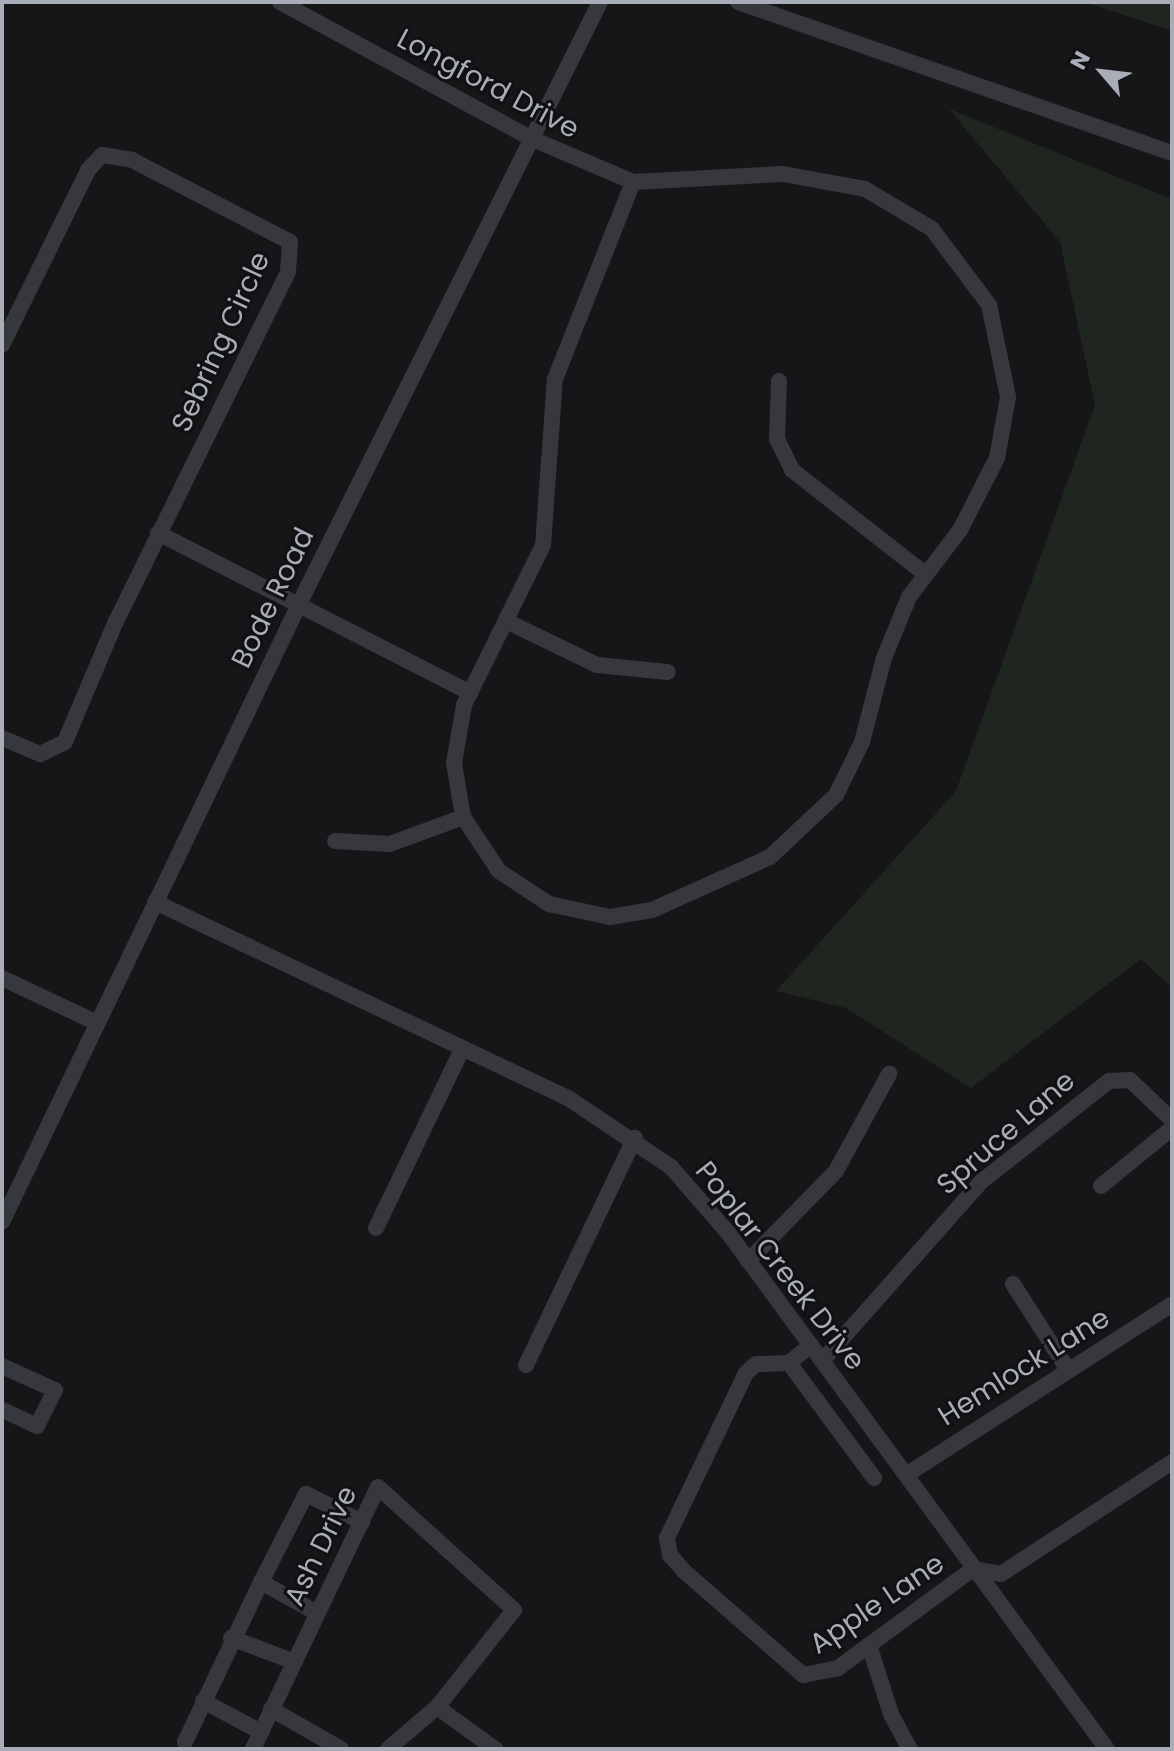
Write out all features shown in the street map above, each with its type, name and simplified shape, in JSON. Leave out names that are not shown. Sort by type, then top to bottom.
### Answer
[{"type":"street","name":"Bode Road","points":[[2,1222],[95,1022],[300,603],[600,2]]},
{"type":"street","points":[[738,2],[1172,153]]},
{"type":"street","name":"Longford Drive","points":[[289,4],[530,138],[633,182]]},
{"type":"street","name":"Sebring Circle","points":[[2,345],[88,170],[102,155],[132,160],[290,242],[288,272],[158,533],[65,742],[40,754],[2,738]]},
{"type":"street","points":[[783,174],[836,181],[913,214],[966,266],[999,333],[1008,397],[1004,430],[983,491],[924,573],[893,631],[852,767],[820,815],[770,857],[652,910],[587,915],[549,904],[499,871],[463,817],[454,763],[470,693],[506,621],[548,523],[555,379],[633,182],[783,174]]},
{"type":"street","points":[[779,381],[777,439],[792,470],[924,573]]},
{"type":"street","points":[[158,533],[300,603],[470,693]]},
{"type":"street","points":[[506,621],[597,665],[668,672]]},
{"type":"street","points":[[335,841],[390,844],[463,817]]},
{"type":"street","name":"Poplar Creek Drive","points":[[155,902],[461,1051],[568,1098],[635,1138],[697,1194],[1107,1749]]},
{"type":"street","points":[[2,978],[95,1022]]},
{"type":"street","points":[[376,1228],[461,1051]]},
{"type":"street","points":[[748,1261],[836,1171],[889,1074]]},
{"type":"street","name":"Spruce Lane","points":[[822,1361],[982,1181],[1109,1081],[1130,1080],[1172,1120]]},
{"type":"street","points":[[1101,1186],[1172,1128]]},
{"type":"street","points":[[526,1365],[635,1138]]},
{"type":"street","points":[[1013,1284],[1068,1370]]},
{"type":"street","name":"Hemlock Lane","points":[[906,1475],[1172,1304]]},
{"type":"street","points":[[811,1345],[789,1363],[874,1478]]},
{"type":"street","name":"Apple Lane","points":[[789,1363],[756,1364],[746,1373],[671,1526],[670,1555],[794,1671],[826,1674],[973,1569],[1001,1574],[1172,1462]]},
{"type":"street","points":[[2,1366],[55,1390],[37,1426],[2,1410]]},
{"type":"street","name":"Ash Drive","points":[[253,1749],[378,1487],[514,1610],[437,1707]]},
{"type":"street","points":[[185,1742],[231,1638],[306,1494],[362,1522]]},
{"type":"street","points":[[261,1582],[317,1613]]},
{"type":"street","points":[[231,1638],[295,1662]]},
{"type":"street","points":[[869,1645],[891,1714],[910,1749]]},
{"type":"street","points":[[203,1701],[261,1732]]},
{"type":"street","points":[[388,1749],[437,1707],[491,1748]]},
{"type":"street","points":[[271,1709],[341,1749]]},
{"type":"shaded area","points":[[1084,2],[1172,2],[1172,31]]},
{"type":"shaded area","points":[[949,109],[1172,199],[1172,988],[1141,959],[971,1088],[846,1008],[776,991],[956,791],[1095,405],[1060,242]]}]
